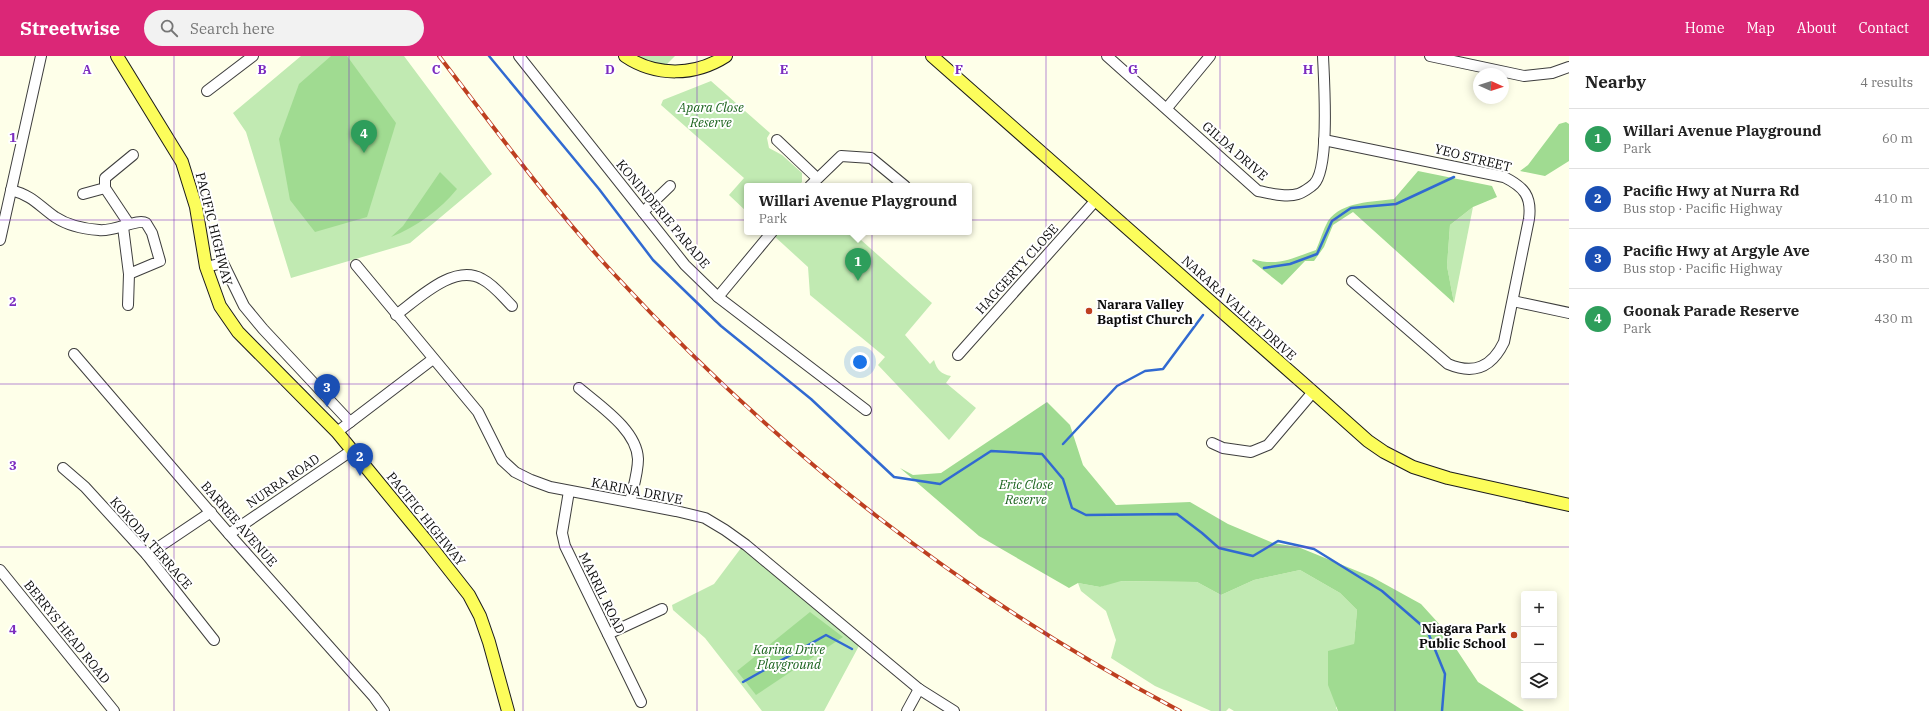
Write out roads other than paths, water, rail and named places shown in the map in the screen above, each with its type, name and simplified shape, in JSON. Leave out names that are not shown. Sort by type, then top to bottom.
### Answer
[{"type":"main road","name":"PACIFIC HIGHWAY","points":[[117,56],[182,162],[196,207],[206,267],[220,306],[238,332],[336,432],[429,544],[469,595],[480,616],[489,642],[508,711]]},
{"type":"main road","points":[[625,56],[647,67],[682,72],[704,68],[726,56]]},
{"type":"main road","name":"NARARA VALLEY DRIVE","points":[[932,56],[1368,441],[1399,461],[1413,467],[1448,478],[1569,505]]},
{"type":"street","points":[[0,240],[41,56]]},
{"type":"street","points":[[207,91],[253,56]]},
{"type":"street","name":"KONINDERIE PARADE","points":[[519,56],[685,265],[718,297],[866,410]]},
{"type":"street","name":"GILDA DRIVE","points":[[1107,56],[1167,108],[1258,191],[1282,195],[1298,194],[1315,184],[1322,164],[1324,140],[1323,56]]},
{"type":"street","points":[[1167,108],[1210,56]]},
{"type":"street","points":[[1434,56],[1524,76],[1552,73],[1569,66]]},
{"type":"street","points":[[776,140],[817,178]]},
{"type":"street","name":"YEO STREET","points":[[1324,140],[1504,177],[1519,186],[1528,196],[1530,210],[1504,342],[1494,359],[1480,367],[1471,370],[1462,369],[1448,364],[1438,357],[1352,281]]},
{"type":"street","points":[[128,305],[129,274],[126,225],[105,188],[105,178],[133,155]]},
{"type":"street","points":[[813,183],[841,156],[871,158],[900,183]]},
{"type":"street","points":[[643,212],[670,186]]},
{"type":"street","points":[[83,194],[105,188]]},
{"type":"street","points":[[11,190],[28,195],[56,218],[69,224],[100,230],[113,230],[140,220],[148,225],[160,261],[129,274]]},
{"type":"street","name":"HAGGERTY CLOSE","points":[[958,355],[1096,200]]},
{"type":"street","points":[[718,297],[770,235]]},
{"type":"street","points":[[206,267],[223,263],[244,306],[263,329],[350,422]]},
{"type":"street","name":"KARINA DRIVE","points":[[356,265],[478,412],[502,460],[515,472],[531,480],[569,491],[705,518],[725,530],[919,689],[954,711]]},
{"type":"street","points":[[396,314],[443,281],[460,275],[482,279],[512,306]]},
{"type":"street","points":[[1513,301],[1569,313]]},
{"type":"street","name":"BARREE AVENUE","points":[[74,354],[229,534],[374,697],[384,711]]},
{"type":"street","points":[[336,432],[433,359]]},
{"type":"street","points":[[579,388],[626,429],[634,442],[638,460],[630,502]]},
{"type":"street","points":[[1212,442],[1223,448],[1251,452],[1268,445],[1313,392]]},
{"type":"street","name":"NURRA ROAD","points":[[229,534],[351,451]]},
{"type":"street","name":"KOKODA TERRACE","points":[[64,468],[85,488],[147,555],[214,640]]},
{"type":"street","name":"MARRIL ROAD","points":[[569,491],[562,533],[563,540],[641,702]]},
{"type":"street","points":[[147,555],[211,512]]},
{"type":"street","name":"BERRYS HEAD ROAD","points":[[0,570],[114,711]]},
{"type":"street","points":[[608,634],[662,609]]},
{"type":"street","points":[[907,711],[919,689]]},
{"type":"waterway","points":[[489,56],[599,189],[653,260],[721,326],[811,399],[894,477],[940,484],[991,451],[1042,454],[1063,479],[1072,508],[1086,515],[1177,514],[1219,548],[1253,556],[1278,541],[1314,549],[1382,591],[1427,630],[1445,674],[1442,711]]},
{"type":"waterway","points":[[1264,268],[1290,264],[1317,254],[1332,221],[1351,208],[1396,204],[1454,177]]},
{"type":"waterway","points":[[1063,444],[1117,386],[1145,371],[1163,369],[1203,315]]},
{"type":"waterway","points":[[743,682],[826,635],[852,649]]},
{"type":"railway","points":[[439,56],[524,167],[591,249],[678,341],[743,403],[810,462],[879,518],[950,570],[1024,620],[1100,667],[1180,711]]},
{"type":"place","name":"Goonak Parade Reserve","points":[[364,153]]},
{"type":"place","name":"Willari Avenue Playground","points":[[858,281]]},
{"type":"place","name":"Narara Valley Baptist Church","points":[[1089,311]]},
{"type":"place","name":"Pacific Hwy at Argyle Ave","points":[[327,407]]},
{"type":"place","name":"Pacific Hwy at Nurra Rd","points":[[360,476]]},
{"type":"place","name":"Niagara Park Public School","points":[[1514,635]]},
{"type":"park label","name":"Apara Close Reserve","points":[[711,114]]},
{"type":"park label","name":"Eric Close Reserve","points":[[1026,492]]},
{"type":"park label","name":"Karina Drive Playground","points":[[789,656]]}]
